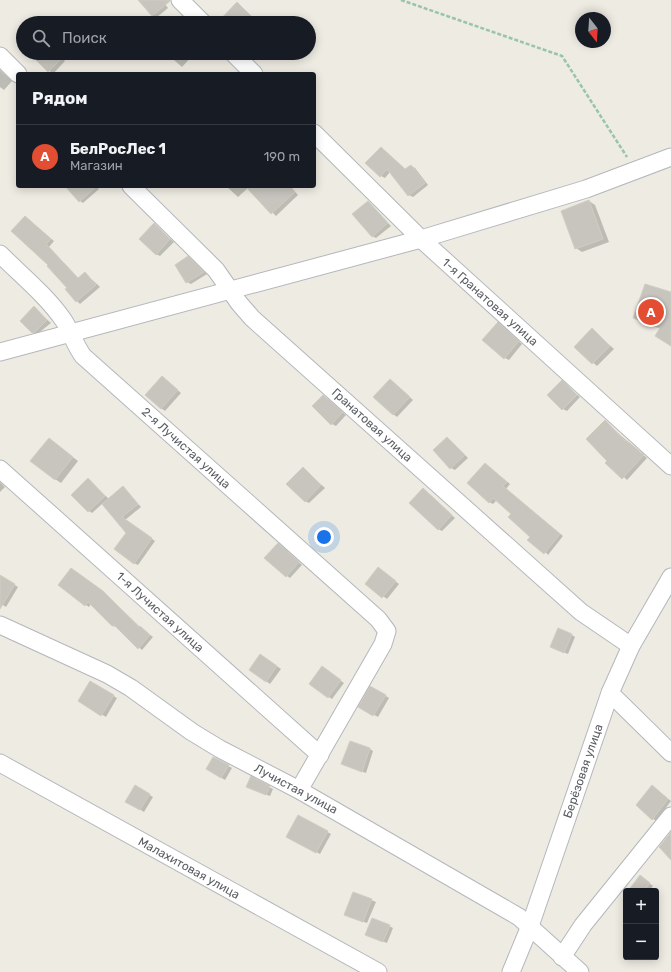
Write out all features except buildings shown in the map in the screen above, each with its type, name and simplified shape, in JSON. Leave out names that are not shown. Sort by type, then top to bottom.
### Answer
[{"type":"street","points":[[180,0],[196,16]]},
{"type":"street","points":[[0,56],[16,72]]},
{"type":"street","points":[[240,60],[252,72]]},
{"type":"street","name":"1-я Гранатовая улица","points":[[316,135],[421,239],[671,466]]},
{"type":"street","points":[[0,352],[232,291],[421,239],[586,189],[635,169],[671,157]]},
{"type":"street","name":"Гранатовая улица","points":[[133,188],[216,270],[239,303],[252,318],[581,612],[631,646]]},
{"type":"street","name":"2-я Лучистая улица","points":[[0,254],[56,309],[83,356],[378,619],[387,631],[383,644],[320,755]]},
{"type":"street","name":"1-я Лучистая улица","points":[[0,469],[320,755]]},
{"type":"street","name":"Берёзовая улица","points":[[511,972],[530,926],[610,694],[631,646],[671,577]]},
{"type":"street","name":"Лучистая улица","points":[[0,625],[107,674],[220,750],[299,790],[424,861],[530,926],[580,972]]},
{"type":"street","points":[[610,694],[671,753]]},
{"type":"street","points":[[299,790],[320,755]]},
{"type":"street","name":"Малахитовая улица","points":[[0,764],[378,972]]},
{"type":"street","points":[[562,957],[583,924],[671,816]]},
{"type":"path","points":[[402,0],[562,56],[635,169]]},
{"type":"place","name":"БелРосЛес 1","points":[[651,312]]}]
